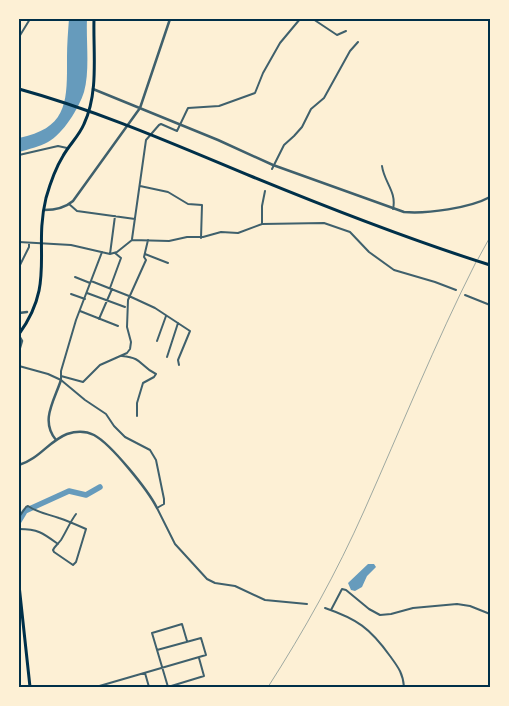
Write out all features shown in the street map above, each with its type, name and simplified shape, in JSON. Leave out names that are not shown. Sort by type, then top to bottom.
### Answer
[{"type":"main road","points":[[19,335],[31,315],[39,294],[42,272],[44,210],[52,178],[84,124],[91,104],[94,19]]},
{"type":"main road","points":[[19,89],[108,118],[306,199],[488,264]]},
{"type":"main road","points":[[19,585],[30,687]]},
{"type":"street","points":[[19,37],[30,19]]},
{"type":"street","points":[[44,210],[55,210],[70,204],[140,108],[170,19]]},
{"type":"street","points":[[132,240],[146,140],[161,124],[177,131],[186,110],[191,106],[219,106],[255,93],[280,43],[300,19]]},
{"type":"street","points":[[313,19],[337,35],[346,31]]},
{"type":"street","points":[[273,167],[284,145],[302,127],[311,109],[324,98],[350,51],[358,42]]},
{"type":"street","points":[[93,88],[180,124],[273,167],[393,209],[414,213],[427,212],[474,203],[490,197]]},
{"type":"street","points":[[19,155],[58,146],[68,149]]},
{"type":"street","points":[[382,166],[392,190],[394,198],[393,209]]},
{"type":"street","points":[[140,186],[168,192],[188,204],[202,205],[201,238]]},
{"type":"street","points":[[262,224],[262,206],[265,191]]},
{"type":"street","points":[[362,202],[363,198]]},
{"type":"street","points":[[70,204],[77,210],[135,220]]},
{"type":"street","points":[[110,254],[115,216]]},
{"type":"street","points":[[19,242],[71,245],[110,254],[132,240],[169,242],[187,238],[201,238],[222,232],[238,233],[262,224],[318,222],[350,232],[369,252],[388,267],[456,290]]},
{"type":"street","points":[[350,232],[352,228]]},
{"type":"street","points":[[61,376],[83,382],[100,364],[130,350],[131,346],[127,327],[129,296],[146,260],[144,257],[148,240]]},
{"type":"street","points":[[19,268],[29,243]]},
{"type":"street","points":[[56,440],[49,430],[49,413],[61,380],[66,353],[102,251]]},
{"type":"street","points":[[99,319],[122,258],[114,253]]},
{"type":"street","points":[[145,254],[168,263]]},
{"type":"street","points":[[75,277],[129,296],[190,331],[178,360],[179,365]]},
{"type":"street","points":[[87,293],[126,307]]},
{"type":"street","points":[[71,294],[85,299]]},
{"type":"street","points":[[465,295],[490,305]]},
{"type":"street","points":[[80,311],[118,326]]},
{"type":"street","points":[[19,313],[27,312]]},
{"type":"street","points":[[157,341],[166,316]]},
{"type":"street","points":[[167,357],[178,323]]},
{"type":"street","points":[[19,335],[22,341],[19,352]]},
{"type":"street","points":[[120,356],[137,359],[156,374],[144,384],[137,403],[136,416]]},
{"type":"street","points":[[19,366],[48,374],[61,380],[106,414],[125,437],[152,453],[160,475],[164,502],[158,508]]},
{"type":"street","points":[[19,465],[36,457],[56,440],[68,434],[76,432],[95,436],[105,443],[144,486],[158,508],[175,544],[207,578],[215,582],[235,586],[265,600],[307,604]]},
{"type":"street","points":[[19,517],[28,506],[44,514],[70,522],[86,529],[76,562],[73,565],[54,552],[53,549],[58,544],[70,522],[76,514]]},
{"type":"street","points":[[19,530],[32,529],[42,532],[58,544]]},
{"type":"street","points":[[331,610],[342,589],[380,615],[413,608],[457,604],[470,606],[490,614]]},
{"type":"street","points":[[325,608],[357,622],[370,631],[400,669],[404,687]]},
{"type":"street","points":[[187,642],[182,624],[152,633],[168,687],[204,676],[199,658]]},
{"type":"street","points":[[96,687],[206,655],[201,638],[157,650]]},
{"type":"street","points":[[145,673],[149,687]]},
{"type":"lane","points":[[268,687],[308,621],[346,549],[451,314],[490,237]]},
{"type":"water","points":[[69,19],[87,19],[87,75],[82,98],[70,120],[54,138],[41,145],[19,152],[19,138],[48,127],[62,110],[67,86]]},
{"type":"water","points":[[368,564],[374,564],[376,567],[367,576],[362,587],[355,591],[351,590],[348,583]]},
{"type":"waterway","points":[[19,521],[25,511],[69,491],[86,495],[100,487]]}]
